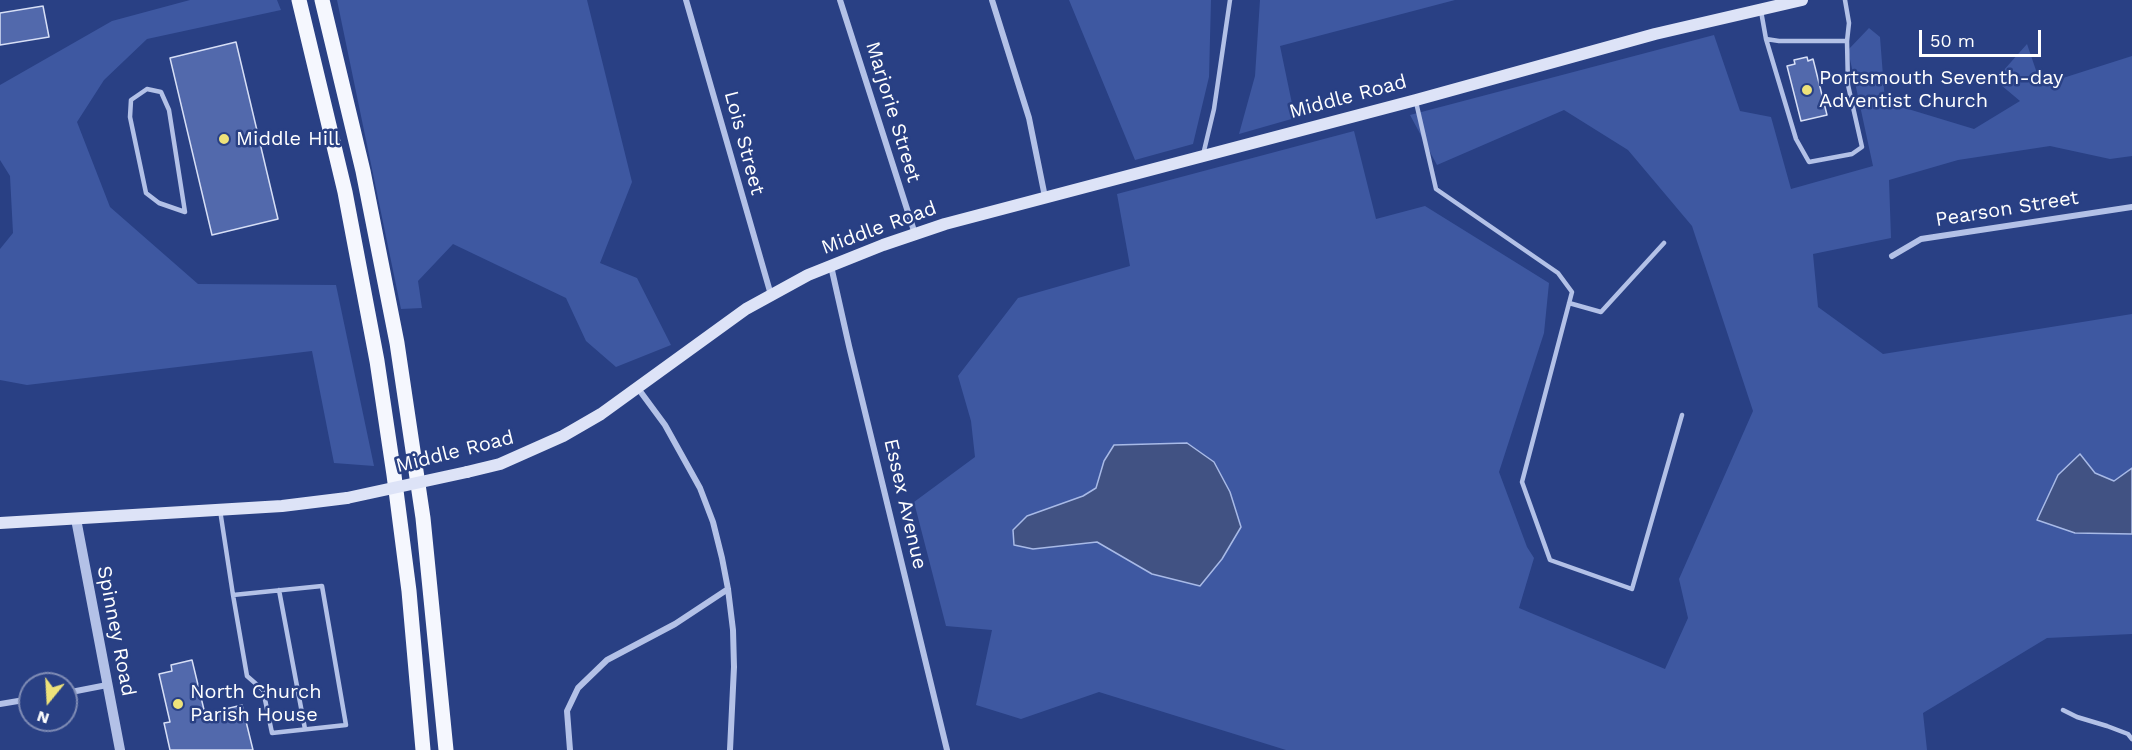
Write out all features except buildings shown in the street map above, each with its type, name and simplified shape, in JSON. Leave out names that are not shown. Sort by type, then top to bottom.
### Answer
[{"type":"main road","points":[[299,0],[345,192],[377,361],[409,591],[423,750]]},
{"type":"main road","points":[[322,0],[363,171],[397,343],[423,518],[446,750]]},
{"type":"main road","name":"Middle Road","points":[[0,523],[282,506],[347,498],[500,464],[547,445],[601,414],[721,326],[771,295],[808,275],[915,234],[1045,197],[1416,100],[1655,34],[1802,0]]},
{"type":"street","name":"Lois Street","points":[[686,0],[771,295]]},
{"type":"street","name":"Marjorie Street","points":[[840,0],[915,234]]},
{"type":"street","points":[[992,0],[1029,118],[1045,197]]},
{"type":"street","name":"Pearson Street","points":[[1892,256],[1921,239],[2132,207]]},
{"type":"street","name":"Essex Avenue","points":[[831,266],[947,750]]},
{"type":"street","points":[[637,387],[665,425],[700,488],[713,522],[728,589],[734,667],[730,750]]},
{"type":"street","name":"Spinney Road","points":[[76,519],[120,750]]},
{"type":"street","points":[[570,750],[567,711],[578,688],[607,660],[675,624],[728,589]]},
{"type":"street","points":[[78,691],[107,686]]},
{"type":"street","points":[[0,704],[18,701]]},
{"type":"lane","points":[[1203,155],[1214,109],[1230,0]]},
{"type":"lane","points":[[1760,8],[1766,39],[1796,139],[1809,162],[1852,154],[1862,147],[1848,85],[1849,23],[1845,0]]},
{"type":"lane","points":[[1766,39],[1847,41]]},
{"type":"lane","points":[[147,89],[160,92],[169,110],[185,212],[159,203],[146,193],[130,117],[131,100],[147,89]]},
{"type":"lane","points":[[1416,100],[1436,189],[1558,273],[1572,292],[1522,482],[1550,560],[1632,589],[1682,415]]},
{"type":"lane","points":[[1569,303],[1602,312],[1664,243]]},
{"type":"lane","points":[[220,510],[233,595],[247,676],[263,690],[272,733],[346,725],[322,586],[233,595]]},
{"type":"lane","points":[[279,590],[305,729]]},
{"type":"lane","points":[[2063,710],[2128,734],[2132,739]]},
{"type":"shaded area","points":[[190,0],[277,0],[281,10],[147,39],[104,80],[77,122],[110,207],[198,284],[336,285],[374,466],[334,463],[312,351],[27,385],[0,380],[0,249],[13,233],[10,176],[0,160],[0,85],[112,21]]},
{"type":"shaded area","points":[[337,0],[587,0],[632,182],[600,263],[637,278],[671,345],[616,367],[586,341],[566,298],[453,244],[418,281],[422,308],[401,309]]},
{"type":"shaded area","points":[[1069,0],[1211,0],[1209,77],[1193,144],[1135,160]]},
{"type":"shaded area","points":[[1260,0],[1455,0],[1280,46],[1295,118],[1239,134],[1255,76]]},
{"type":"shaded area","points":[[1869,28],[1880,37],[1885,102],[1974,129],[2020,101],[1995,80],[2027,44],[2041,85],[2132,56],[2132,156],[2110,159],[2050,146],[1958,160],[1889,180],[1891,238],[1813,254],[1818,307],[1883,354],[2132,314],[2132,468],[2114,481],[2095,473],[2081,455],[2075,533],[2132,534],[2132,634],[2047,638],[1923,713],[1927,750],[1286,750],[1099,692],[1021,719],[976,705],[992,630],[946,626],[914,502],[975,457],[971,421],[958,376],[1018,298],[1130,266],[1117,194],[1354,131],[1376,219],[1425,206],[1549,283],[1544,333],[1499,472],[1527,547],[1534,558],[1519,608],[1665,669],[1688,618],[1679,579],[1753,411],[1692,226],[1628,150],[1564,110],[1437,165],[1410,115],[1714,35],[1740,111],[1771,117],[1791,189],[1873,166],[1848,50]],"holes":[[[1097,488],[1152,574],[1097,542],[1033,549],[1083,496]]]},
{"type":"shaded area","points":[[1187,443],[1214,462],[1230,492],[1241,527],[1222,559],[1200,586],[1152,574],[1097,542],[1033,549],[1014,545],[1013,530],[1027,516],[1083,496],[1096,488],[1104,461],[1114,445]]},
{"type":"shaded area","points":[[2080,454],[2095,473],[2114,481],[2132,468],[2132,534],[2075,533],[2037,520],[2058,475]]},
{"type":"place","name":"Portsmouth Seventh-day Adventist Church","points":[[1807,90]]},
{"type":"place","name":"Middle Hill","points":[[224,139]]},
{"type":"place","name":"North Church Parish House","points":[[178,704]]}]
